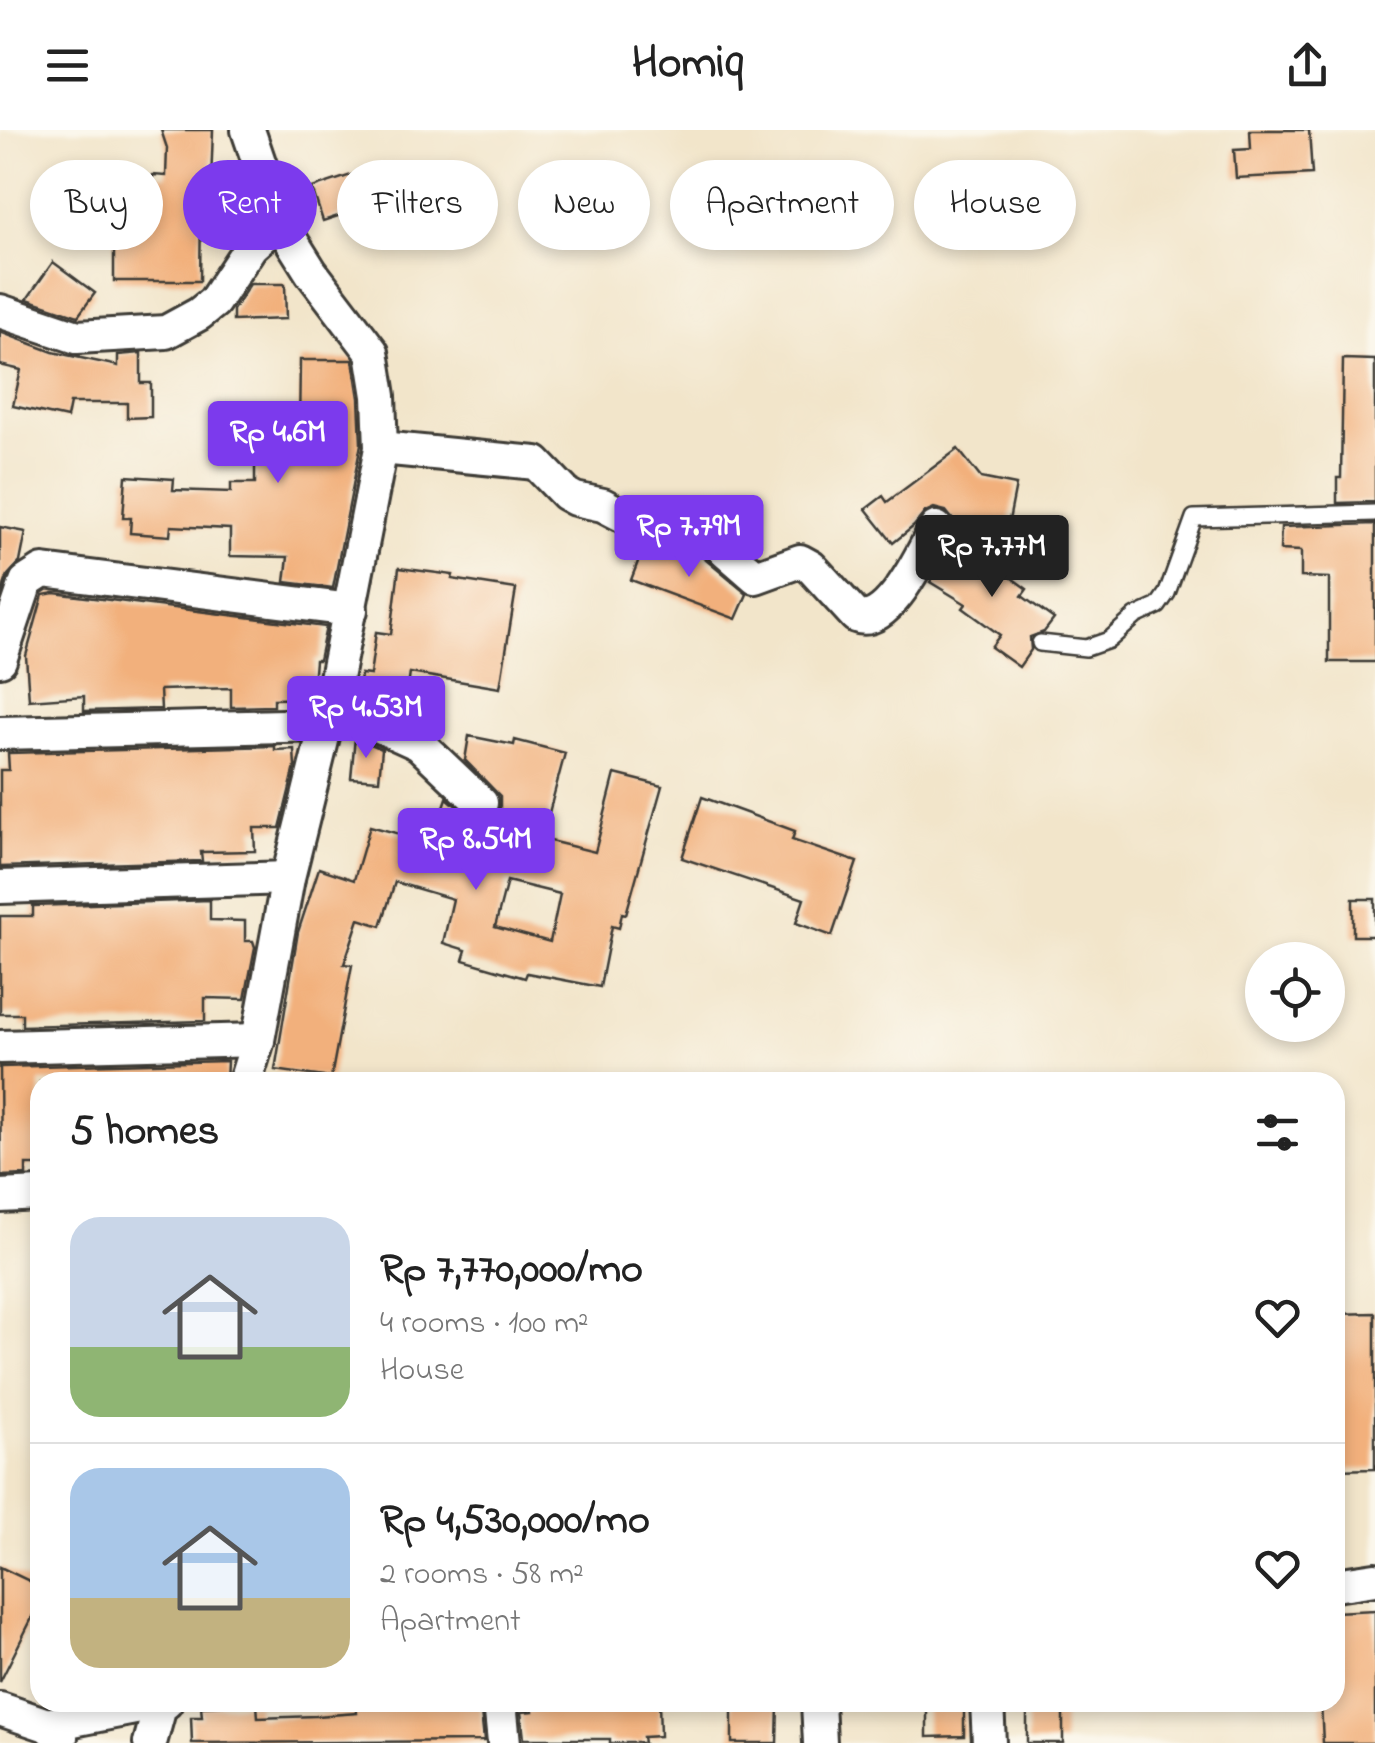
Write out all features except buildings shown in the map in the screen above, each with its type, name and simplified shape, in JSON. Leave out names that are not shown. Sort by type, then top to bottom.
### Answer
[{"type":"street","points":[[248,130],[258,160]]},
{"type":"street","points":[[0,311],[77,336],[166,332],[214,302],[248,250]]},
{"type":"street","points":[[248,1072],[258,1040],[288,878],[351,610],[381,448],[380,396],[372,352],[297,250]]},
{"type":"street","points":[[381,448],[536,463],[575,499],[603,505],[642,526],[709,536],[756,577],[800,561],[811,566],[864,620],[875,616],[897,596],[936,528]]},
{"type":"street","points":[[2,645],[26,582],[43,571],[351,610]]},
{"type":"street","points":[[0,733],[328,715],[419,744],[481,802]]},
{"type":"street","points":[[0,887],[288,878]]},
{"type":"street","points":[[0,1047],[258,1040]]},
{"type":"street","points":[[0,1196],[30,1194]]},
{"type":"street","points":[[1345,1584],[1375,1579]]},
{"type":"street","points":[[0,1709],[58,1734],[133,1712]]},
{"type":"street","points":[[150,1743],[161,1712]]},
{"type":"street","points":[[501,1712],[504,1743]]},
{"type":"street","points":[[818,1712],[820,1743]]},
{"type":"street","points":[[987,1712],[989,1743]]},
{"type":"lane","points":[[1040,643],[1086,648],[1109,640],[1136,616],[1158,606],[1168,593],[1194,518],[1375,513]]}]
